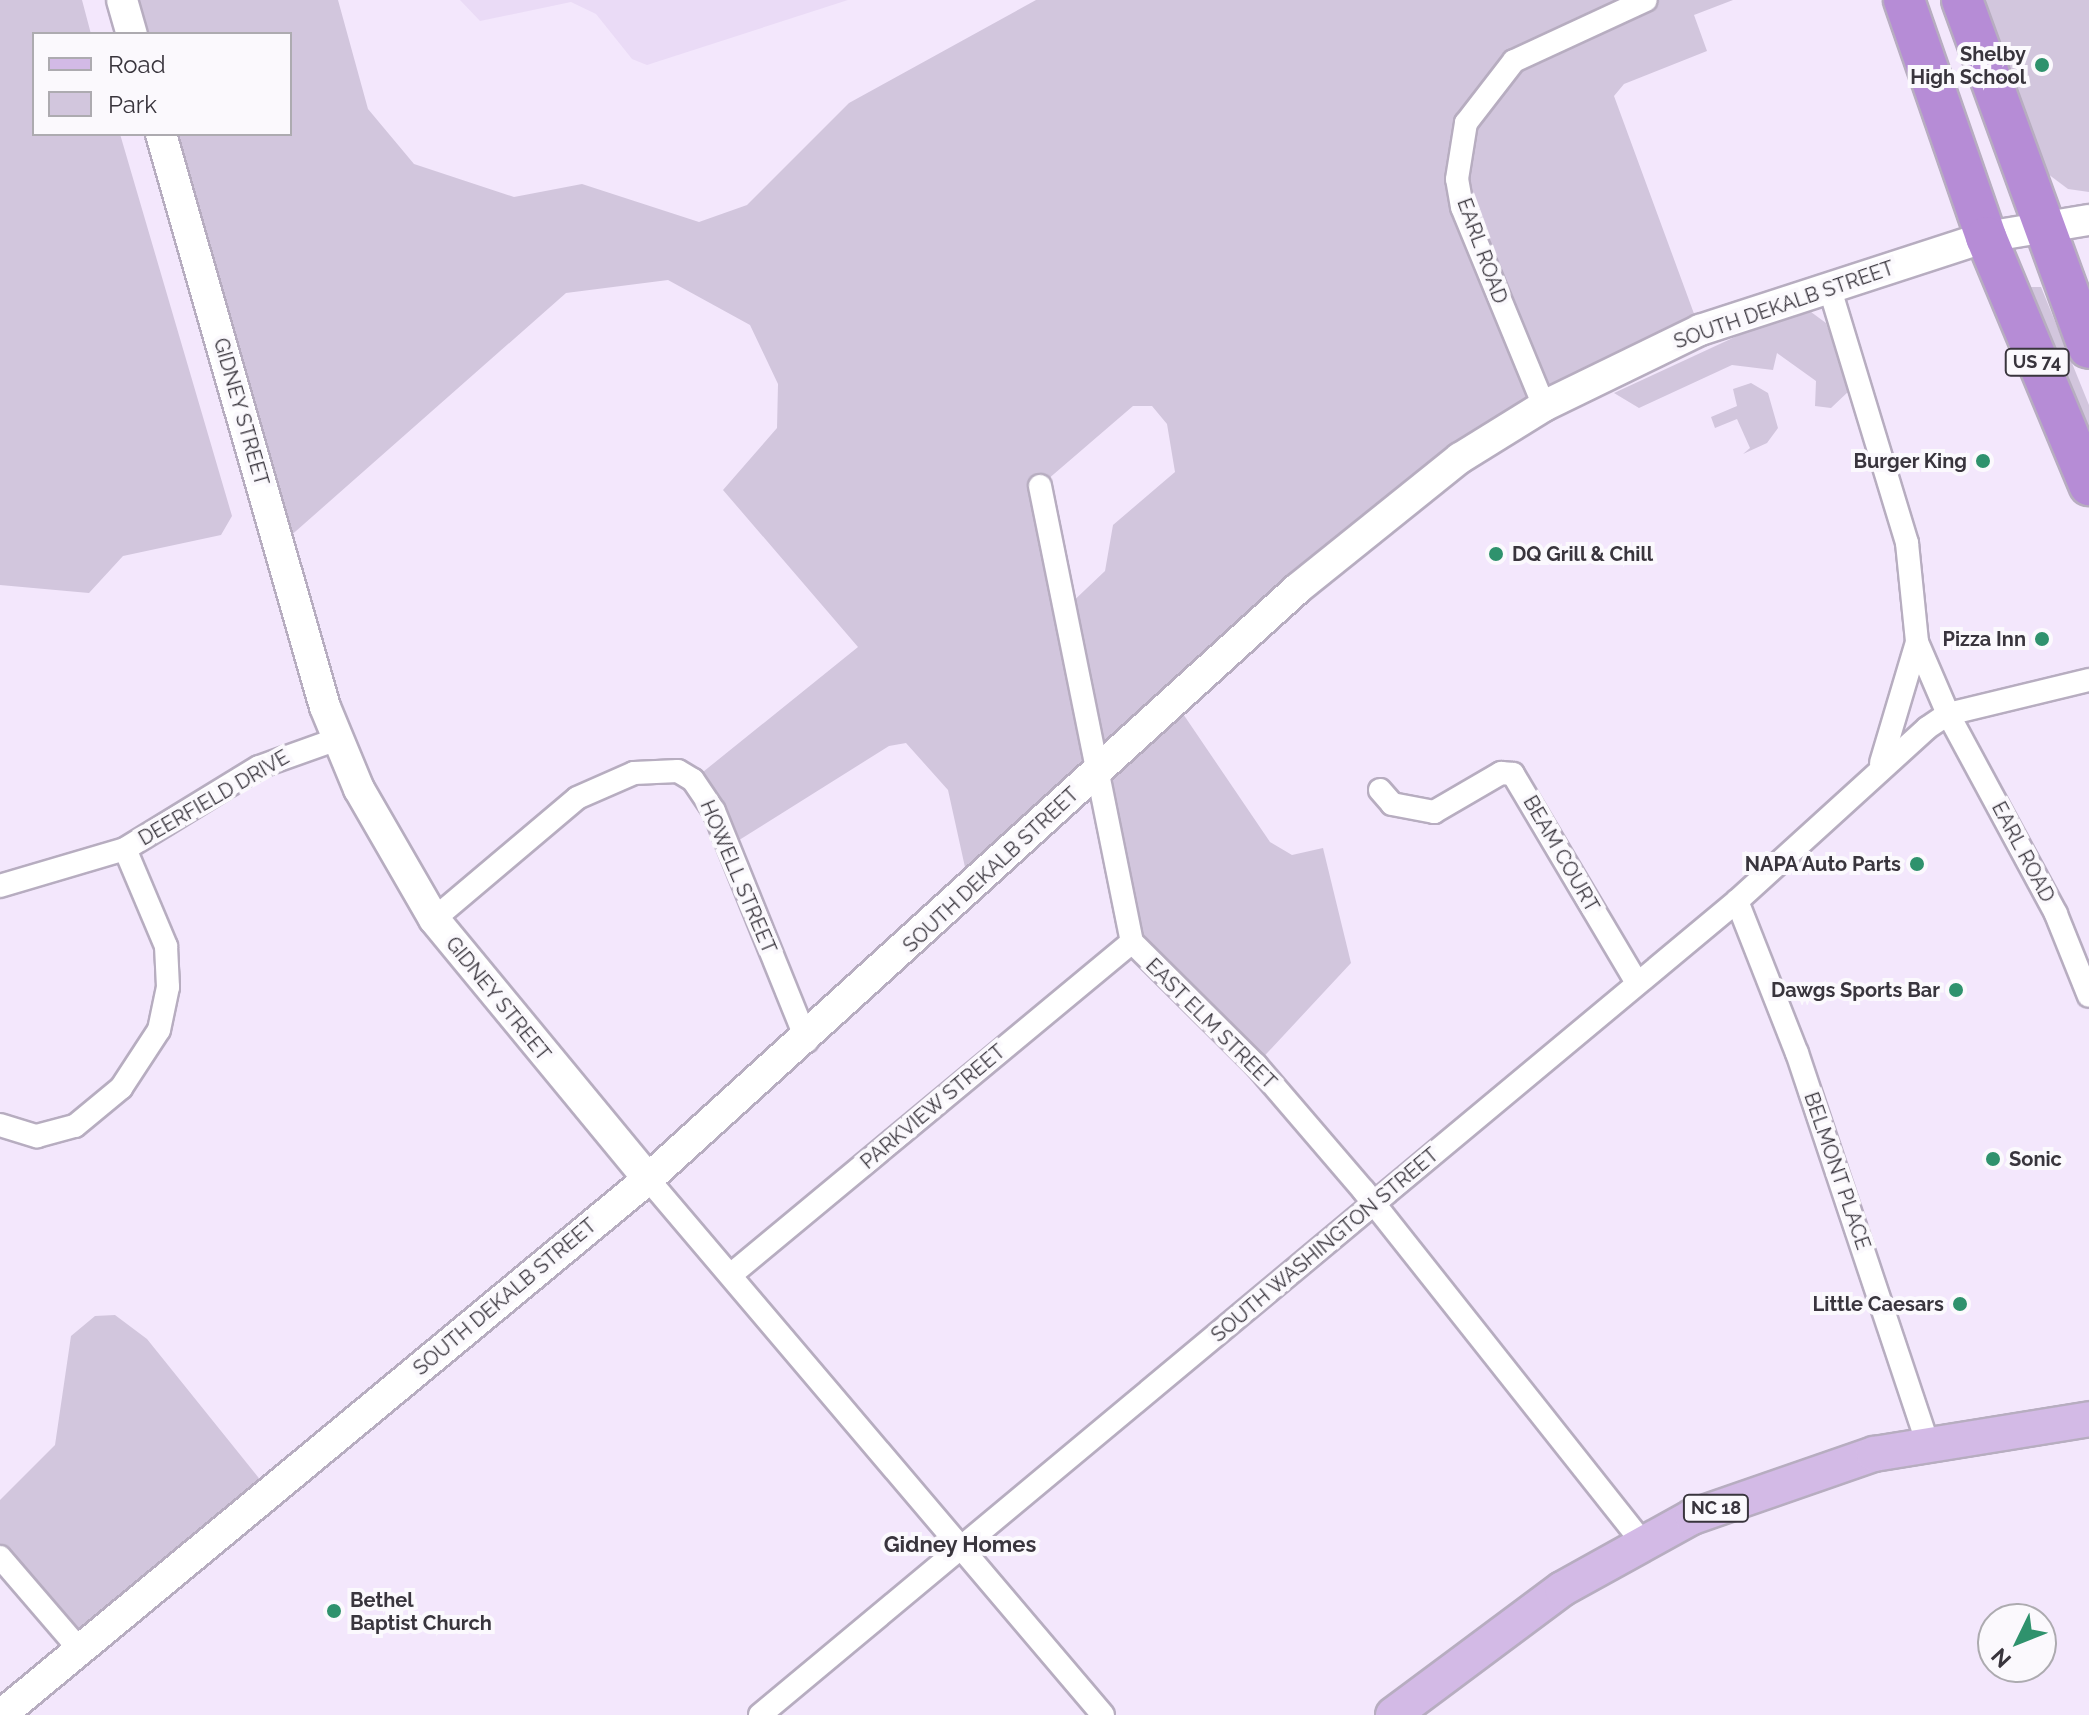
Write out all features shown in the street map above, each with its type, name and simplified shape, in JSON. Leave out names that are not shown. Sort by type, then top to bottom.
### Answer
[{"type":"highway","name":"US 74","points":[[1904,0],[1986,237],[2089,485]]},
{"type":"highway","name":"US 74","points":[[1962,0],[2089,348]]},
{"type":"main road","points":[[122,0],[131,32]]},
{"type":"main road","name":"GIDNEY STREET","points":[[162,136],[337,739],[377,824],[434,919],[648,1179]]},
{"type":"main road","name":"SOUTH DEKALB STREET","points":[[1,1715],[648,1179],[807,1041],[1097,773],[1391,508],[1544,406],[1700,330],[1986,237],[2089,220]]},
{"type":"main road","name":"NC 18","points":[[1393,1715],[1511,1624],[1642,1542],[1818,1470],[1928,1444],[2089,1419]]},
{"type":"street","name":"EARL ROAD","points":[[1544,406],[1462,207],[1457,179],[1466,123],[1514,61],[1646,0]]},
{"type":"street","points":[[1829,286],[1870,412],[1907,543],[1917,642]]},
{"type":"street","name":"EAST ELM STREET","points":[[1040,486],[1132,942],[1256,1065],[1375,1205],[1642,1542]]},
{"type":"street","name":"EARL ROAD","points":[[1917,642],[1948,714],[2056,914],[2089,996]]},
{"type":"street","name":"SOUTH WASHINGTON STREET","points":[[1880,765],[1917,642]]},
{"type":"street","name":"SOUTH WASHINGTON STREET","points":[[760,1715],[960,1545],[1375,1205],[1737,901],[1880,765],[1948,714],[2089,680]]},
{"type":"street","name":"DEERFIELD DRIVE","points":[[0,886],[125,849],[259,767],[337,739]]},
{"type":"street","name":"HOWELL STREET","points":[[434,919],[577,798],[634,773],[678,771],[693,780],[714,811],[807,1041]]},
{"type":"street","name":"BEAM COURT","points":[[1380,790],[1392,804],[1434,812],[1501,773],[1513,774],[1637,983]]},
{"type":"street","points":[[0,1125],[37,1136],[75,1126],[121,1088],[159,1030],[168,987],[166,946],[125,849]]},
{"type":"street","name":"BELMONT PLACE","points":[[1737,901],[1797,1053],[1928,1444]]},
{"type":"street","name":"PARKVIEW STREET","points":[[733,1273],[1132,942]]},
{"type":"street","name":"GIDNEY STREET","points":[[648,1179],[733,1273],[1103,1715]]},
{"type":"street","points":[[0,1557],[80,1650]]},
{"type":"shaded area","points":[[460,0],[848,0],[647,65],[632,59],[596,14],[571,2],[480,21]]},
{"type":"green space","points":[[0,0],[82,0],[90,32],[32,32],[32,136],[121,136],[232,516],[221,535],[123,556],[89,593],[0,585]]},
{"type":"green space","points":[[122,0],[338,0],[368,109],[414,164],[514,197],[582,184],[699,222],[747,205],[849,103],[1036,0],[1733,0],[1694,15],[1707,51],[1624,84],[1614,96],[1700,330],[1544,406],[1175,702],[1270,842],[1292,855],[1323,848],[1351,963],[1256,1065],[1148,963],[1097,773],[970,890],[948,790],[906,743],[889,746],[728,847],[693,780],[858,647],[723,490],[777,428],[778,384],[750,325],[668,280],[566,293],[279,546],[161,136],[292,136],[292,32],[130,32]],"holes":[[[1133,406],[1152,406],[1167,424],[1175,472],[1113,525],[1105,571],[1066,608],[1040,486]]]},
{"type":"green space","name":"Shelby High School","points":[[1970,0],[2089,0],[2089,192],[2068,189],[2040,168]]},
{"type":"green space","points":[[2026,287],[2041,287],[2089,405],[2089,449]]},
{"type":"green space","points":[[1811,312],[1826,323],[1850,390],[1831,408],[1815,406],[1816,381],[1777,353],[1773,370],[1732,365],[1639,408],[1614,393],[1750,330]]},
{"type":"green space","points":[[1751,383],[1768,393],[1778,428],[1767,443],[1743,454],[1750,448],[1737,419],[1715,428],[1711,417],[1737,406],[1733,389]]},
{"type":"green space","points":[[115,1315],[147,1339],[270,1492],[80,1650],[0,1557],[0,1500],[55,1445],[71,1336],[95,1316]]},
{"type":"place","name":"Shelby High School","points":[[2042,65]]},
{"type":"place","name":"Burger King","points":[[1983,461]]},
{"type":"place","name":"DQ Grill & Chill","points":[[1496,554]]},
{"type":"place","name":"Pizza Inn","points":[[2042,639]]},
{"type":"place","name":"NAPA Auto Parts","points":[[1917,864]]},
{"type":"place","name":"Dawgs Sports Bar","points":[[1956,990]]},
{"type":"place","name":"Sonic","points":[[1993,1159]]},
{"type":"place","name":"Little Caesars","points":[[1960,1304]]},
{"type":"place","name":"Bethel Baptist Church","points":[[334,1611]]},
{"type":"district","name":"Gidney Homes","points":[[960,1545]]}]
